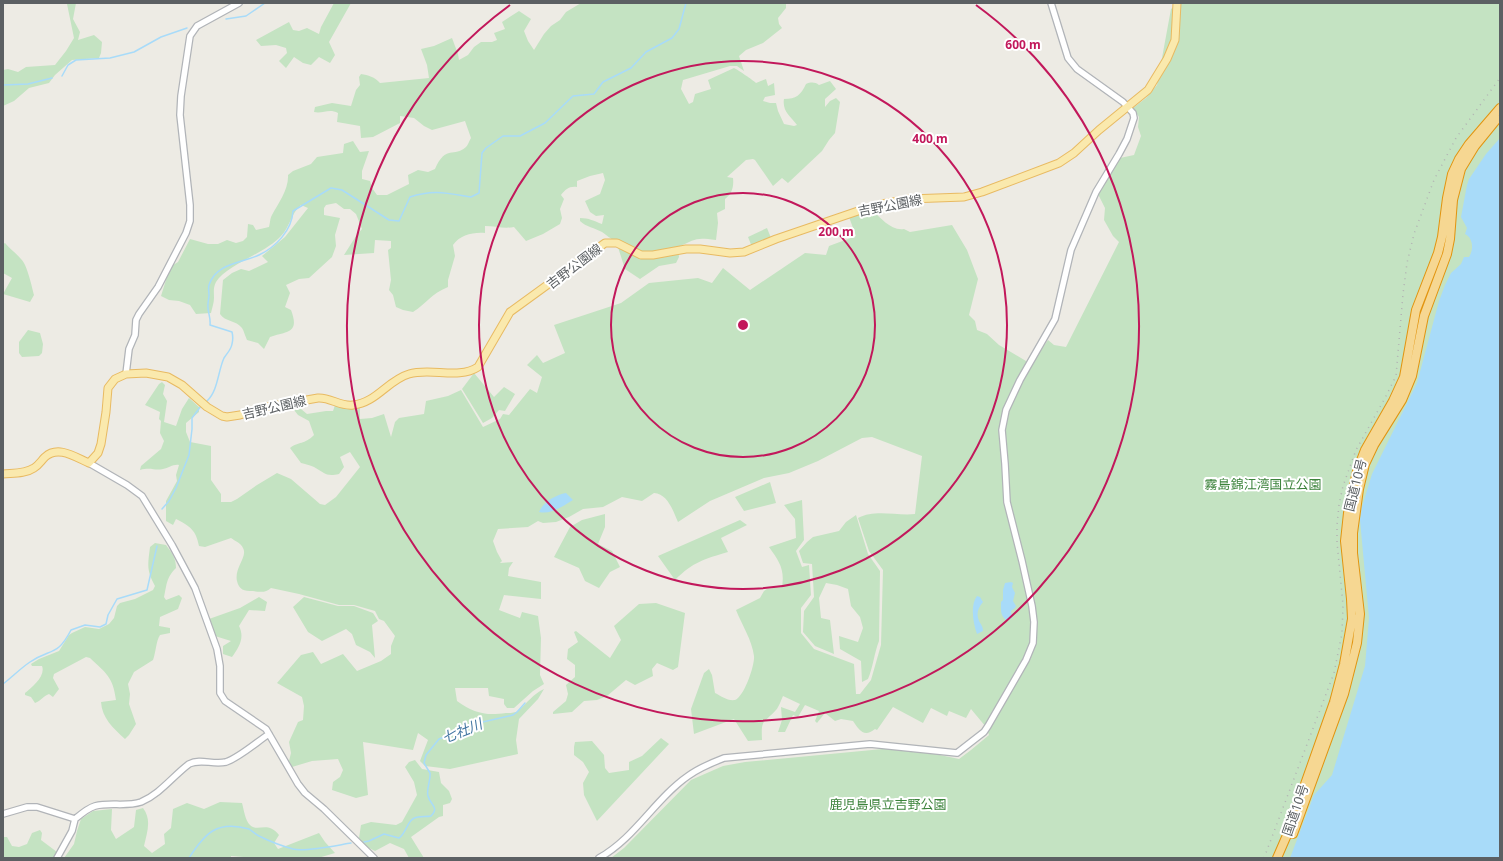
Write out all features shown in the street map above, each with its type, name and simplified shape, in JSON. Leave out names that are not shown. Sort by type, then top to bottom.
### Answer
[{"type":"highway","name":"国道10号","points":[[1277,858],[1287,835],[1334,702],[1347,650],[1352,619],[1345,541],[1348,513],[1357,471],[1365,450],[1393,401],[1404,377],[1416,310],[1438,253],[1442,237],[1452,174],[1459,159],[1469,144],[1500,108]]},
{"type":"highway","name":"国道10号","points":[[1282,858],[1294,830],[1344,694],[1357,644],[1360,623],[1360,606],[1353,553],[1353,533],[1359,489],[1365,464],[1374,445],[1402,400],[1412,376],[1424,316],[1447,254],[1450,239],[1454,194],[1461,169],[1475,146],[1500,116]]},
{"type":"main road","name":"吉野公園線","points":[[126,374],[146,373],[168,377],[182,385],[207,407],[222,416],[227,417],[240,415],[267,407],[323,397],[346,405],[356,405],[366,402],[408,374],[421,372],[458,373],[474,370],[480,364],[510,312],[566,272],[603,243],[608,242],[617,244],[635,254],[646,256],[686,249],[730,253],[744,252],[816,224],[882,204],[909,199],[964,197],[982,192],[1066,159],[1148,90],[1171,51],[1176,33],[1177,3]]},
{"type":"main road","points":[[3,474],[26,472],[38,465],[50,454],[56,452],[69,454],[89,463],[98,453],[101,444],[107,395],[110,384],[117,377],[126,374]]},
{"type":"street","points":[[126,374],[129,350],[135,335],[136,320],[161,282],[186,233],[190,221],[191,214],[189,191],[180,115],[181,96],[190,36],[197,26],[239,3]]},
{"type":"street","points":[[599,858],[623,841],[673,788],[687,776],[702,767],[724,758],[870,744],[957,753],[984,732],[1026,660],[1033,643],[1034,634],[1032,606],[1007,502],[1002,430],[1003,422],[1006,410],[1020,380],[1055,319],[1071,250],[1091,202],[1119,154],[1130,132],[1134,118],[1128,106],[1077,69],[1068,58],[1051,3]]},
{"type":"street","points":[[89,463],[134,490],[147,503],[195,588],[217,649],[220,666],[219,687],[222,697],[225,701],[266,729],[298,784],[305,793],[324,809],[374,858]]},
{"type":"street","points":[[57,858],[72,831],[75,819],[88,809],[95,806],[134,804],[142,801],[152,796],[194,761],[215,764],[228,761],[269,734]]},
{"type":"street","points":[[3,814],[27,807],[36,807],[75,819]]},
{"type":"green space","points":[[65,3],[76,3],[73,19],[80,32],[78,40],[94,35],[102,42],[99,58],[72,60],[55,75],[49,83],[29,88],[14,101],[3,106],[3,70],[8,69],[18,72],[26,67],[55,65],[74,38],[67,4]]},
{"type":"green space","points":[[334,3],[351,3],[329,42],[335,55],[330,63],[319,57],[311,65],[303,63],[294,57],[286,68],[279,61],[287,53],[286,48],[276,45],[261,46],[256,40],[289,22],[293,30],[299,31],[307,28],[319,34],[321,27]]},
{"type":"green space","points":[[581,3],[786,3],[786,8],[778,18],[779,24],[782,28],[763,43],[746,50],[739,56],[744,71],[737,66],[730,66],[683,80],[681,89],[689,104],[693,102],[695,94],[711,89],[708,80],[734,68],[756,83],[766,79],[768,86],[774,83],[775,95],[765,97],[763,101],[776,103],[784,124],[794,126],[797,125],[785,110],[784,99],[798,96],[806,84],[816,83],[819,85],[830,81],[836,89],[825,99],[825,107],[830,101],[836,98],[840,102],[835,133],[822,151],[788,183],[782,178],[773,186],[755,160],[746,160],[727,177],[733,178],[733,187],[731,193],[725,199],[725,209],[717,213],[718,223],[716,240],[696,239],[678,247],[679,257],[676,263],[659,266],[640,279],[625,269],[616,241],[580,221],[580,218],[602,224],[604,215],[596,216],[590,212],[585,201],[600,194],[605,180],[603,173],[577,181],[577,187],[568,188],[564,191],[561,195],[564,199],[560,209],[562,218],[560,224],[543,234],[526,241],[514,227],[507,228],[485,226],[485,233],[471,234],[459,239],[453,245],[455,256],[448,280],[448,287],[437,293],[413,312],[396,307],[393,295],[389,290],[391,280],[388,250],[391,248],[391,241],[375,240],[374,253],[344,255],[362,229],[356,214],[350,209],[344,209],[336,203],[326,205],[324,208],[324,215],[340,218],[335,235],[336,246],[332,257],[309,278],[299,279],[286,285],[290,293],[285,307],[291,310],[294,324],[293,328],[270,337],[264,349],[258,343],[247,340],[240,325],[222,317],[220,314],[223,280],[232,273],[241,269],[249,271],[268,262],[262,256],[285,237],[308,208],[301,205],[295,212],[281,236],[266,248],[237,264],[221,276],[214,286],[214,300],[211,313],[196,314],[190,305],[179,301],[169,300],[161,296],[170,267],[178,262],[190,239],[208,244],[218,244],[227,240],[236,243],[243,241],[247,237],[248,224],[253,225],[256,230],[269,227],[271,216],[287,186],[288,175],[293,171],[311,164],[317,157],[343,153],[344,144],[353,141],[360,152],[369,151],[362,171],[362,179],[370,181],[372,188],[377,195],[387,195],[409,184],[408,175],[418,170],[428,172],[435,169],[439,161],[446,154],[458,152],[467,146],[471,138],[465,121],[432,130],[414,118],[400,116],[400,123],[373,137],[361,138],[360,126],[337,122],[338,113],[332,111],[314,112],[315,107],[332,103],[351,106],[356,90],[360,85],[359,77],[361,74],[376,79],[380,83],[429,78],[427,65],[421,49],[434,46],[452,38],[459,60],[468,55],[474,47],[481,42],[492,42],[497,40],[494,33],[505,29],[502,22],[519,11],[531,19],[524,31],[534,50],[551,26],[560,20],[566,12]]},
{"type":"green space","points":[[1178,3],[1500,3],[1500,858],[611,858],[624,848],[691,780],[723,766],[745,762],[893,748],[916,750],[959,759],[989,735],[986,727],[971,709],[966,718],[949,711],[947,716],[931,708],[923,723],[893,707],[877,730],[875,729],[871,732],[865,733],[860,730],[853,721],[841,719],[835,721],[825,713],[817,723],[815,721],[819,711],[805,705],[798,717],[793,715],[785,732],[778,732],[782,720],[781,707],[795,712],[800,704],[783,696],[777,709],[764,722],[762,728],[762,740],[748,741],[734,719],[694,734],[691,709],[704,673],[709,669],[712,675],[715,693],[729,700],[735,700],[738,698],[748,680],[754,660],[753,650],[736,610],[760,598],[767,589],[782,587],[782,570],[769,547],[796,538],[795,519],[784,505],[802,500],[804,540],[796,551],[802,567],[809,565],[811,595],[801,608],[801,633],[814,649],[854,664],[856,694],[860,694],[871,680],[881,645],[883,570],[869,551],[858,518],[865,515],[878,513],[915,514],[922,456],[872,437],[862,438],[818,461],[789,473],[764,478],[710,501],[678,522],[672,508],[663,496],[654,493],[642,501],[622,497],[603,507],[583,509],[556,522],[543,523],[538,521],[528,527],[498,529],[493,541],[502,561],[500,563],[513,562],[509,568],[508,576],[541,582],[541,599],[504,595],[499,610],[520,618],[522,612],[538,616],[541,638],[540,675],[544,684],[533,691],[514,708],[507,708],[504,704],[504,699],[489,696],[488,688],[455,688],[457,701],[474,711],[486,714],[517,712],[533,696],[544,689],[538,699],[519,719],[516,740],[518,754],[450,769],[425,766],[420,761],[428,740],[418,733],[413,750],[363,742],[368,795],[356,798],[332,790],[333,782],[340,777],[343,770],[338,759],[312,761],[292,767],[289,761],[291,753],[289,742],[298,722],[303,720],[304,706],[302,697],[277,683],[301,655],[313,652],[321,664],[343,654],[357,671],[381,661],[391,654],[391,646],[395,636],[384,621],[379,619],[375,611],[354,605],[339,605],[271,588],[263,592],[247,591],[242,589],[237,581],[237,572],[244,555],[244,551],[239,543],[231,538],[205,547],[199,546],[194,532],[189,526],[176,519],[173,525],[166,521],[166,501],[177,481],[176,475],[179,465],[160,469],[140,470],[141,466],[161,449],[164,441],[160,433],[160,412],[145,405],[159,384],[162,382],[165,385],[163,394],[167,401],[164,422],[176,426],[182,409],[189,398],[199,407],[199,412],[186,423],[186,432],[190,442],[211,446],[211,480],[221,494],[221,502],[231,502],[237,499],[277,473],[291,479],[320,504],[325,505],[336,497],[360,467],[350,452],[340,457],[344,467],[339,474],[335,475],[328,475],[312,466],[301,463],[290,448],[314,435],[309,421],[298,415],[294,410],[301,409],[307,414],[333,411],[335,405],[351,409],[360,408],[360,419],[372,418],[384,414],[391,437],[395,422],[399,418],[424,414],[426,401],[448,396],[461,390],[483,427],[500,419],[503,414],[509,415],[530,389],[537,393],[542,377],[527,365],[537,355],[543,363],[565,353],[554,325],[621,303],[649,283],[698,278],[712,283],[723,268],[750,290],[805,253],[826,255],[829,246],[856,236],[849,217],[872,210],[891,226],[910,232],[952,225],[967,250],[978,279],[969,315],[975,321],[977,330],[987,334],[999,345],[1031,364],[1048,340],[1054,345],[1066,347],[1119,242],[1113,236],[1104,220],[1105,208],[1098,194],[1120,158],[1134,155],[1141,136],[1138,127],[1139,117],[1133,108],[1146,98],[1157,85],[1171,9]]},
{"type":"green space","points":[[767,228],[771,238],[752,247],[748,237]]},
{"type":"green space","points":[[5,243],[19,257],[25,266],[34,295],[30,302],[3,294],[12,278],[3,273],[3,244]]},
{"type":"green space","points":[[28,330],[40,333],[43,344],[42,353],[39,356],[22,357],[19,353],[19,342]]},
{"type":"green space","points":[[474,373],[494,397],[504,387],[515,394],[505,411],[499,410],[492,418],[483,423],[462,389]]},
{"type":"green space","points":[[770,482],[776,503],[744,511],[735,497]]},
{"type":"green space","points":[[605,514],[605,527],[598,544],[612,551],[620,567],[610,572],[599,588],[585,581],[579,568],[554,557],[570,527],[582,520]]},
{"type":"green space","points":[[856,515],[868,554],[880,571],[879,641],[868,679],[862,682],[861,661],[840,649],[839,636],[858,642],[863,628],[860,617],[851,606],[848,589],[826,583],[819,598],[821,618],[830,620],[834,654],[815,646],[803,632],[804,611],[814,597],[812,564],[803,563],[799,551],[813,537],[839,531],[846,522]]},
{"type":"green space","points":[[740,520],[747,525],[721,538],[728,552],[693,565],[675,580],[658,556]]},
{"type":"green space","points":[[155,543],[166,545],[176,564],[176,568],[167,581],[164,597],[166,600],[179,595],[182,598],[178,609],[160,617],[159,626],[170,628],[170,633],[160,635],[153,660],[134,672],[128,684],[130,694],[129,704],[136,724],[129,735],[125,739],[112,727],[103,713],[101,702],[116,700],[115,692],[108,676],[90,658],[86,657],[54,674],[53,678],[59,689],[53,697],[49,694],[35,703],[31,697],[25,695],[25,693],[38,681],[43,670],[42,666],[32,666],[31,664],[59,651],[69,635],[72,633],[85,627],[99,629],[109,624],[114,618],[117,606],[120,603],[135,599],[153,590],[155,586],[150,576],[148,563],[150,547]]},
{"type":"green space","points":[[259,597],[267,602],[265,611],[249,610],[239,626],[241,630],[241,638],[237,650],[232,657],[223,654],[223,646],[231,641],[215,636],[209,619],[240,608]]},
{"type":"green space","points":[[304,597],[338,606],[354,606],[373,613],[378,621],[372,625],[375,658],[370,652],[356,645],[352,634],[346,629],[322,641],[308,632],[293,607]]},
{"type":"green space","points":[[656,603],[685,613],[678,667],[673,670],[657,663],[652,669],[653,676],[635,685],[626,680],[607,696],[597,700],[584,701],[572,712],[553,714],[553,712],[566,701],[568,694],[566,685],[575,677],[575,665],[567,659],[568,649],[578,642],[574,632],[576,631],[610,658],[621,640],[614,626],[639,604]]},
{"type":"green space","points":[[661,738],[669,744],[597,821],[584,795],[583,783],[589,772],[583,762],[574,755],[575,742],[592,741],[604,755],[605,768],[609,773],[629,770],[629,762],[642,756]]},
{"type":"green space","points":[[415,760],[422,769],[439,772],[441,783],[449,791],[452,799],[450,803],[443,805],[443,816],[439,817],[411,837],[424,858],[409,858],[404,849],[390,843],[375,851],[367,847],[359,838],[361,825],[371,822],[396,825],[402,822],[417,795],[414,782],[405,767],[409,762]]},
{"type":"green space","points":[[220,802],[242,803],[246,818],[250,825],[256,828],[271,828],[279,835],[274,843],[278,849],[319,833],[335,853],[318,858],[257,858],[231,856],[231,858],[64,858],[74,844],[81,819],[93,811],[112,809],[111,830],[116,839],[134,827],[136,810],[143,808],[148,822],[144,846],[152,853],[165,844],[164,834],[171,828],[173,809],[187,803],[204,809]]},
{"type":"green space","points":[[40,830],[42,833],[41,840],[57,852],[54,858],[3,858],[3,837],[7,837],[12,846],[19,847],[27,844],[32,833]]},
{"type":"water","points":[[1500,138],[1500,858],[1290,858],[1314,795],[1332,775],[1365,666],[1369,618],[1360,520],[1362,507],[1372,474],[1417,383],[1439,301],[1445,285],[1451,273],[1461,264],[1464,257],[1469,257],[1471,254],[1472,244],[1470,238],[1465,234],[1467,228],[1461,217],[1469,179],[1486,154]]},
{"type":"water","points":[[566,493],[573,500],[552,511],[543,513],[539,512],[541,508],[551,499]]},
{"type":"water","points":[[1005,583],[1013,583],[1012,587],[1015,593],[1013,601],[1016,606],[1011,611],[1012,618],[1006,620],[1002,614],[1001,602],[1003,600]]},
{"type":"water","points":[[977,596],[980,597],[983,602],[979,609],[978,618],[983,631],[977,634],[973,620],[973,604]]},
{"type":"waterway","points":[[226,19],[246,16],[265,3]]},
{"type":"waterway","points":[[207,401],[211,397],[222,363],[231,348],[233,340],[232,332],[210,325],[208,307],[209,286],[212,278],[217,272],[230,265],[265,252],[282,237],[290,225],[293,211],[331,188],[342,190],[389,220],[399,221],[410,197],[433,192],[471,197],[479,193],[482,153],[486,148],[503,136],[520,136],[545,123],[573,96],[594,94],[603,82],[631,68],[646,52],[672,38],[679,29],[686,3]]},
{"type":"waterway","points":[[62,76],[68,65],[76,60],[110,58],[134,52],[161,37],[187,28]]},
{"type":"waterway","points":[[3,85],[28,84],[52,78]]},
{"type":"waterway","points":[[162,509],[169,501],[176,488],[189,455],[192,418],[201,406]]},
{"type":"waterway","points":[[3,684],[30,662],[57,648],[66,639],[71,630],[85,625],[100,627],[106,624],[108,615],[117,599],[147,590],[157,546]]},
{"type":"waterway","name":"七社川","points":[[364,842],[384,834],[399,838],[414,818],[431,816],[434,813],[435,808],[429,799],[428,793],[430,773],[424,763],[426,755],[439,739],[474,724],[513,715],[525,703]]},
{"type":"waterway","name":"七社川","points":[[189,858],[207,835],[213,831],[228,826],[249,829],[263,838],[280,845],[299,850],[351,843]]},
{"type":"railway","points":[[1264,858],[1334,673],[1342,633],[1343,605],[1337,542],[1339,505],[1343,486],[1356,450],[1396,376],[1403,294],[1407,263],[1414,234],[1434,180],[1456,138],[1500,78]]},
{"type":"park label","name":"霧島錦江湾国立公園","points":[[1263,484]]},
{"type":"park label","name":"鹿児島県立吉野公園","points":[[888,804]]}]
